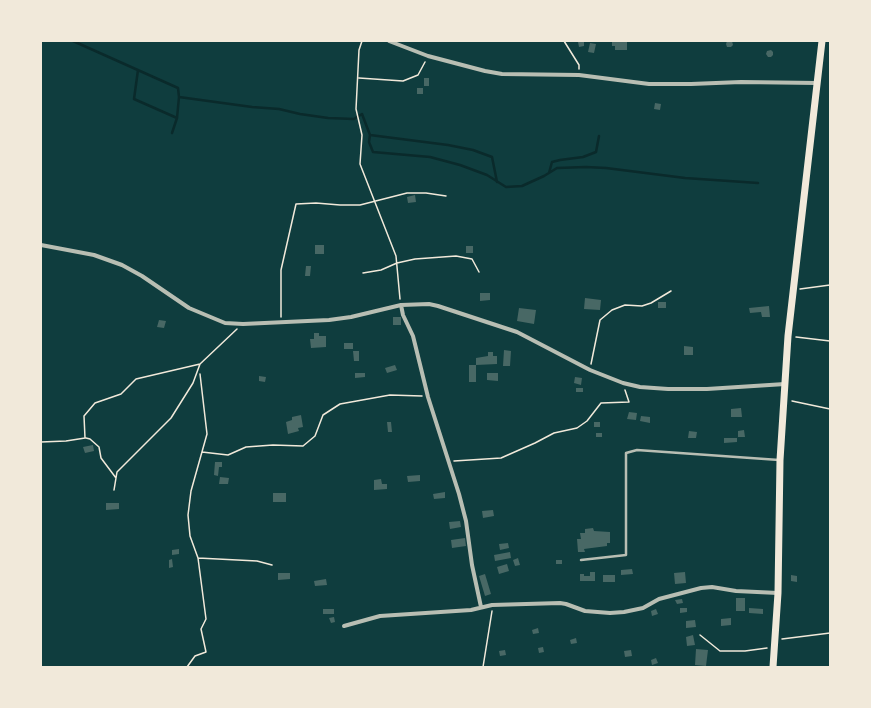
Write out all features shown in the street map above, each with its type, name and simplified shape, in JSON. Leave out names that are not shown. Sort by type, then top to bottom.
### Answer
[{"type":"main road","points":[[773,667],[778,593],[780,460],[788,336],[822,41]]},
{"type":"street","points":[[389,41],[428,56],[502,74],[579,75],[649,84],[741,82],[817,83]]},
{"type":"street","points":[[41,245],[94,256],[122,265],[142,276],[189,308],[225,323],[281,323],[341,319],[401,305],[420,303],[438,306],[525,335],[572,362],[623,383],[650,388],[668,389],[707,389],[786,384]]},
{"type":"street","points":[[401,305],[403,315],[413,336],[428,397],[448,461],[454,473],[466,521],[472,565],[481,607]]},
{"type":"street","points":[[344,626],[380,616],[471,610],[492,605],[560,603],[585,611],[610,613],[637,610],[659,599],[701,588],[712,587],[736,591],[778,593]]},
{"type":"lane","points":[[581,560],[626,555],[626,452],[637,450],[780,460]]},
{"type":"path","points":[[362,41],[359,50],[356,109],[362,135],[360,164],[396,256],[401,305]]},
{"type":"path","points":[[564,41],[578,65],[579,75]]},
{"type":"path","points":[[358,78],[403,81],[418,76],[428,56]]},
{"type":"path","points":[[281,323],[281,270],[296,204],[316,202],[340,205],[360,205],[407,193],[446,196]]},
{"type":"path","points":[[364,273],[381,270],[397,263],[415,259],[456,256],[472,259],[479,272]]},
{"type":"path","points":[[793,289],[830,285]]},
{"type":"path","points":[[590,370],[600,320],[612,310],[624,304],[642,306],[651,303],[670,291]]},
{"type":"path","points":[[114,490],[117,472],[172,418],[193,383],[200,364],[243,324]]},
{"type":"path","points":[[788,336],[830,341]]},
{"type":"path","points":[[85,438],[84,416],[95,403],[121,394],[136,379],[200,364]]},
{"type":"path","points":[[187,667],[196,656],[206,652],[201,629],[206,619],[198,558],[190,536],[188,515],[191,491],[206,434],[200,374]]},
{"type":"path","points":[[448,461],[502,458],[536,443],[554,432],[577,428],[587,421],[601,402],[629,402],[623,383]]},
{"type":"path","points":[[202,452],[228,455],[246,447],[273,445],[303,446],[315,436],[323,415],[340,404],[390,395],[428,397]]},
{"type":"path","points":[[784,402],[790,400],[830,409]]},
{"type":"path","points":[[41,442],[66,441],[85,438],[90,439],[99,447],[102,458],[116,478]]},
{"type":"path","points":[[198,558],[257,561],[272,565]]},
{"type":"path","points":[[483,667],[492,605]]},
{"type":"path","points":[[700,635],[720,650],[745,651],[775,643],[830,633]]},
{"type":"building","points":[[584,41],[584,46],[579,47],[578,42]]},
{"type":"building","points":[[612,41],[627,41],[627,50],[615,50],[615,46],[612,46]]},
{"type":"building","points":[[727,41],[732,41],[733,45],[731,47],[727,47]]},
{"type":"building","points":[[590,43],[596,44],[594,53],[588,52]]},
{"type":"building","points":[[771,50],[773,55],[768,57],[766,54],[767,51]]},
{"type":"building","points":[[424,78],[429,78],[429,86],[424,86]]},
{"type":"building","points":[[417,88],[423,88],[423,94],[417,94]]},
{"type":"building","points":[[655,103],[661,104],[660,110],[654,109]]},
{"type":"building","points":[[415,195],[416,202],[408,203],[407,197]]},
{"type":"building","points":[[315,245],[324,245],[324,254],[315,254]]},
{"type":"building","points":[[466,246],[473,246],[473,253],[466,253]]},
{"type":"building","points":[[306,266],[311,266],[310,276],[305,276]]},
{"type":"building","points":[[480,293],[490,293],[490,300],[480,301]]},
{"type":"building","points":[[585,298],[601,300],[600,310],[584,309]]},
{"type":"building","points":[[658,302],[666,302],[666,308],[658,308]]},
{"type":"building","points":[[769,306],[770,317],[762,317],[761,312],[750,313],[749,308]]},
{"type":"building","points":[[519,308],[536,310],[534,324],[517,321]]},
{"type":"building","points":[[393,317],[401,317],[401,325],[393,325]]},
{"type":"building","points":[[159,320],[166,321],[164,328],[157,327]]},
{"type":"building","points":[[314,333],[319,333],[319,336],[326,336],[326,347],[311,348],[310,339],[314,339]]},
{"type":"building","points":[[344,343],[353,343],[353,349],[344,349]]},
{"type":"building","points":[[684,346],[693,347],[693,355],[684,355]]},
{"type":"building","points":[[504,350],[511,351],[510,366],[503,366]]},
{"type":"building","points":[[353,351],[359,351],[359,361],[354,361]]},
{"type":"building","points":[[488,352],[493,352],[493,356],[497,356],[497,364],[476,365],[476,358],[488,356]]},
{"type":"building","points":[[395,365],[397,370],[387,373],[385,368]]},
{"type":"building","points":[[469,365],[476,365],[476,382],[469,382]]},
{"type":"building","points":[[355,373],[365,373],[365,377],[355,378]]},
{"type":"building","points":[[487,373],[498,373],[498,381],[487,380]]},
{"type":"building","points":[[259,376],[266,377],[265,382],[259,381]]},
{"type":"building","points":[[575,377],[582,378],[581,385],[574,383]]},
{"type":"building","points":[[576,388],[583,388],[583,392],[576,392]]},
{"type":"building","points":[[741,408],[742,417],[731,417],[731,409]]},
{"type":"building","points":[[629,412],[637,413],[636,420],[627,419]]},
{"type":"building","points":[[301,415],[303,427],[298,428],[299,431],[288,434],[286,422],[292,420],[292,417]]},
{"type":"building","points":[[641,416],[650,417],[650,423],[640,421]]},
{"type":"building","points":[[387,422],[391,422],[392,432],[388,432]]},
{"type":"building","points":[[594,422],[600,422],[600,427],[594,427]]},
{"type":"building","points":[[744,430],[745,437],[738,437],[738,431]]},
{"type":"building","points":[[689,431],[697,432],[696,438],[688,438]]},
{"type":"building","points":[[596,433],[602,433],[602,437],[596,437]]},
{"type":"building","points":[[724,438],[737,438],[737,442],[724,443]]},
{"type":"building","points":[[93,445],[94,451],[85,453],[83,447]]},
{"type":"building","points":[[215,462],[222,462],[222,467],[219,467],[218,476],[214,475]]},
{"type":"building","points":[[420,475],[420,481],[408,482],[407,476]]},
{"type":"building","points":[[220,477],[229,478],[228,484],[219,484]]},
{"type":"building","points":[[381,479],[382,484],[387,484],[387,489],[374,490],[374,480]]},
{"type":"building","points":[[445,492],[445,498],[434,499],[433,494]]},
{"type":"building","points":[[273,493],[286,493],[286,502],[273,502]]},
{"type":"building","points":[[106,503],[119,503],[119,509],[106,510]]},
{"type":"building","points":[[493,510],[494,516],[483,518],[482,511]]},
{"type":"building","points":[[460,521],[461,527],[450,529],[449,522]]},
{"type":"building","points":[[593,528],[594,531],[610,532],[610,543],[607,543],[607,546],[584,549],[585,552],[578,552],[577,539],[581,539],[580,533],[585,533],[585,529]]},
{"type":"building","points":[[465,538],[466,546],[452,548],[451,540]]},
{"type":"building","points":[[508,543],[509,548],[500,550],[499,544]]},
{"type":"building","points":[[179,549],[179,554],[172,555],[172,550]]},
{"type":"building","points":[[510,552],[511,558],[495,561],[494,555]]},
{"type":"building","points":[[518,558],[520,565],[515,566],[513,560]]},
{"type":"building","points":[[172,559],[173,567],[169,568],[169,560]]},
{"type":"building","points":[[556,560],[562,560],[562,564],[556,564]]},
{"type":"building","points":[[507,564],[509,571],[499,574],[497,567]]},
{"type":"building","points":[[632,569],[633,574],[621,575],[621,570]]},
{"type":"building","points":[[590,572],[595,572],[595,581],[580,581],[580,574],[590,576]]},
{"type":"building","points":[[685,572],[686,583],[675,584],[674,573]]},
{"type":"building","points":[[278,573],[290,573],[290,579],[278,580]]},
{"type":"building","points":[[485,574],[491,594],[485,596],[479,576]]},
{"type":"building","points":[[603,575],[615,575],[615,582],[603,582]]},
{"type":"building","points":[[791,575],[797,576],[797,582],[791,581]]},
{"type":"building","points":[[326,579],[327,585],[315,586],[314,581]]},
{"type":"building","points":[[736,598],[745,598],[745,611],[736,611]]},
{"type":"building","points":[[682,599],[683,603],[677,604],[675,600]]},
{"type":"building","points":[[680,608],[687,608],[687,612],[680,613]]},
{"type":"building","points":[[749,608],[763,609],[763,614],[749,613]]},
{"type":"building","points":[[323,609],[334,609],[334,614],[323,614]]},
{"type":"building","points":[[656,609],[658,614],[652,616],[651,611]]},
{"type":"building","points":[[334,617],[335,622],[331,623],[329,618]]},
{"type":"building","points":[[731,618],[731,625],[721,626],[721,619]]},
{"type":"building","points":[[695,620],[696,627],[686,628],[686,621]]},
{"type":"building","points":[[538,628],[539,633],[533,634],[532,630]]},
{"type":"building","points":[[693,635],[695,645],[687,646],[686,637]]},
{"type":"building","points":[[576,638],[577,643],[571,644],[570,640]]},
{"type":"building","points":[[543,647],[544,652],[539,653],[538,648]]},
{"type":"building","points":[[696,649],[708,650],[706,666],[695,665]]},
{"type":"building","points":[[505,650],[506,655],[500,656],[499,651]]},
{"type":"building","points":[[631,650],[632,656],[625,657],[624,651]]},
{"type":"building","points":[[656,658],[658,663],[652,665],[651,660]]},
{"type":"waterway","points":[[73,41],[178,88],[179,97],[252,107],[279,109],[328,118],[354,119],[362,114],[370,135],[448,145],[473,150],[492,157],[497,182]]},
{"type":"waterway","points":[[138,70],[134,99],[177,118]]},
{"type":"waterway","points":[[172,133],[177,118],[179,97]]},
{"type":"waterway","points":[[370,135],[369,142],[373,152],[430,157],[460,165],[487,175],[506,187],[522,186],[557,168],[586,167],[606,168],[685,178],[758,183]]},
{"type":"waterway","points":[[549,173],[552,162],[583,157],[596,152],[599,136]]}]
